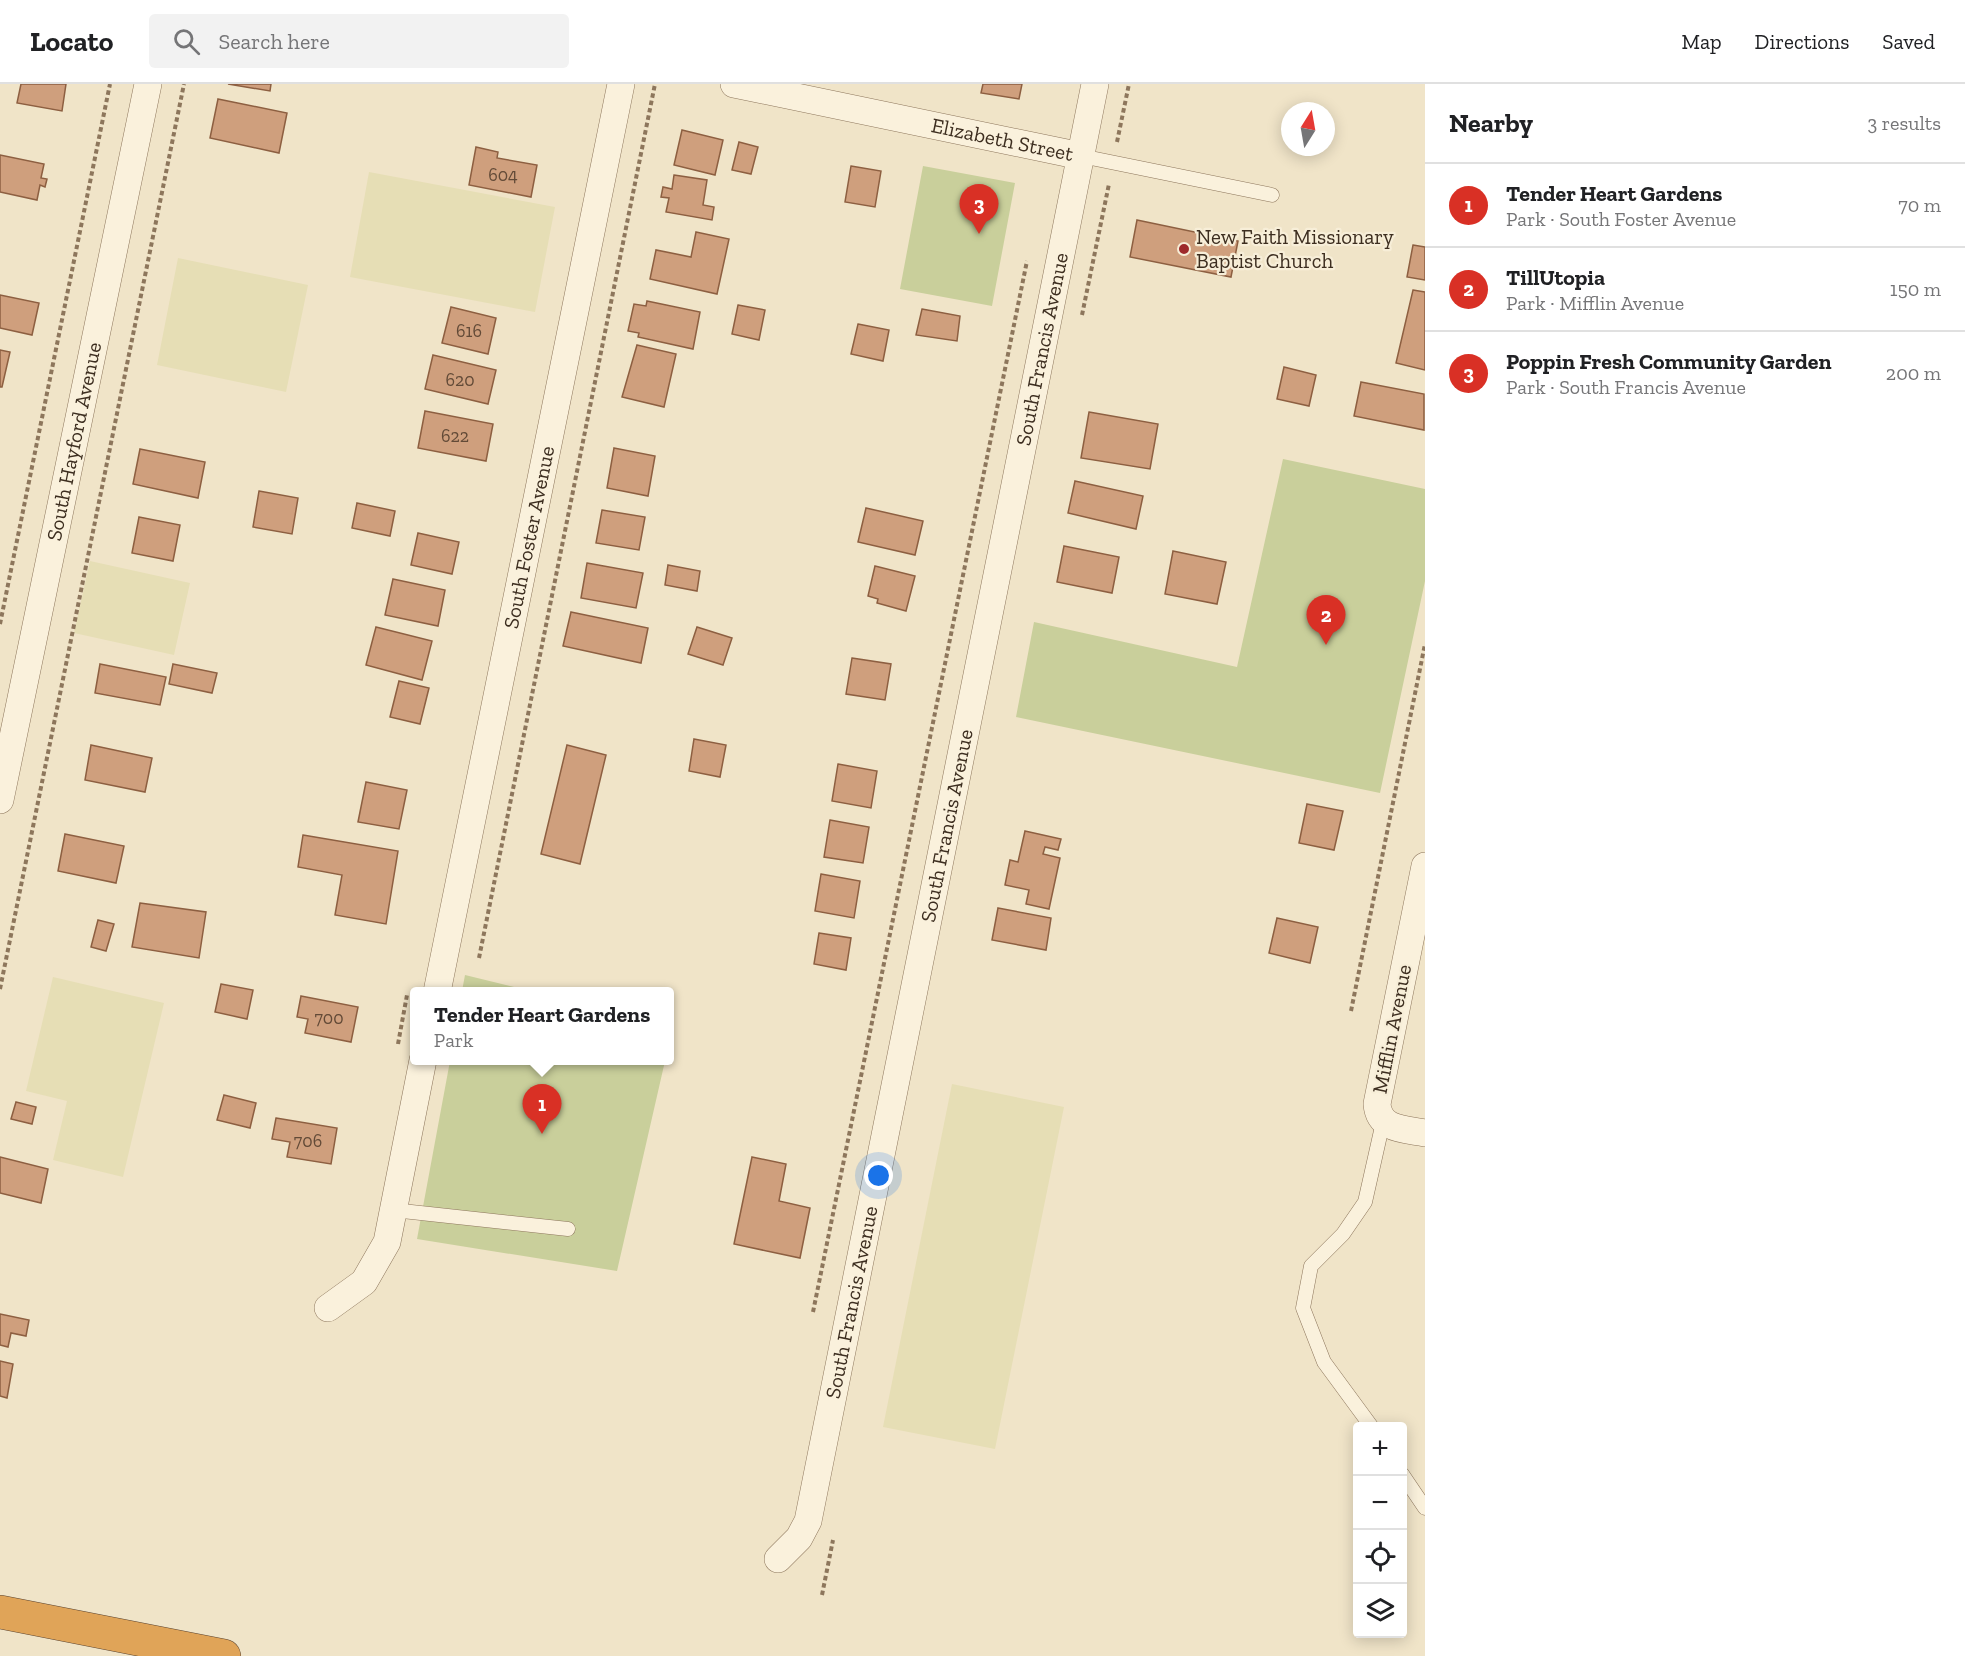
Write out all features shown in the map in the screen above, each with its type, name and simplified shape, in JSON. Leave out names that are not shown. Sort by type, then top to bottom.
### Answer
[{"type":"highway","points":[[0,1612],[224,1656]]},
{"type":"street","name":"South Hayford Avenue","points":[[0,800],[148,84]]},
{"type":"street","name":"South Foster Avenue","points":[[438,987],[621,84]]},
{"type":"street","name":"Elizabeth Street","points":[[734,84],[1081,156]]},
{"type":"street","name":"South Francis Avenue","points":[[778,1559],[799,1538],[807,1521],[1095,84]]},
{"type":"street","name":"Mifflin Avenue","points":[[1383,1122],[1378,1114],[1377,1104],[1425,866]]},
{"type":"street","points":[[328,1308],[364,1282],[387,1242],[422,1065]]},
{"type":"street","points":[[1383,1122],[1390,1126],[1425,1133]]},
{"type":"lane","name":"Elizabeth Street","points":[[1081,156],[1272,195]]},
{"type":"lane","points":[[1368,1422],[1324,1362],[1303,1308],[1311,1266],[1343,1234],[1365,1203],[1383,1122]]},
{"type":"lane","points":[[393,1210],[568,1229]]},
{"type":"lane","points":[[1403,1476],[1425,1508]]},
{"type":"path","points":[[0,624],[110,84]]},
{"type":"path","points":[[0,990],[184,84]]},
{"type":"path","points":[[479,958],[656,84]]},
{"type":"path","points":[[813,1312],[1028,256]]},
{"type":"path","points":[[1351,1011],[1425,644]]},
{"type":"shaded area","points":[[369,172],[555,207],[535,312],[350,277]]},
{"type":"shaded area","points":[[178,258],[308,285],[286,392],[157,365]]},
{"type":"shaded area","points":[[90,561],[190,583],[174,655],[74,633]]},
{"type":"shaded area","points":[[53,977],[164,1003],[123,1177],[53,1160],[67,1101],[26,1091]]},
{"type":"shaded area","points":[[952,1084],[1064,1107],[995,1449],[883,1427]]},
{"type":"green space","points":[[923,166],[1015,183],[992,306],[900,289]]},
{"type":"green space","points":[[1283,459],[1425,489],[1425,581],[1380,793],[1016,717],[1034,622],[1237,667]]},
{"type":"green space","points":[[465,975],[514,987],[463,987]]},
{"type":"green space","points":[[449,1065],[664,1065],[617,1271],[417,1239]]},
{"type":"building","points":[[21,84],[66,84],[62,111],[17,103]]},
{"type":"building","points":[[228,84],[271,84],[270,91]]},
{"type":"building","points":[[983,84],[1022,84],[1019,99],[981,93]]},
{"type":"building","points":[[218,99],[287,113],[279,153],[210,138]]},
{"type":"building","points":[[682,130],[723,140],[715,175],[674,165]]},
{"type":"building","points":[[739,142],[758,147],[751,174],[732,170]]},
{"type":"building","points":[[476,147],[498,152],[497,158],[537,165],[531,197],[469,185]]},
{"type":"building","points":[[0,155],[44,164],[41,178],[47,179],[45,187],[40,185],[37,200],[0,192]]},
{"type":"building","points":[[851,166],[881,171],[875,207],[845,202]]},
{"type":"building","points":[[674,175],[707,180],[703,205],[714,207],[712,220],[666,212],[669,198],[661,197],[663,187],[672,189]]},
{"type":"building","name":"New Faith Missionary Baptist Church","points":[[1137,220],[1238,241],[1231,277],[1130,257]]},
{"type":"building","points":[[696,232],[729,239],[717,294],[650,279],[656,250],[691,257]]},
{"type":"building","points":[[1413,245],[1425,247],[1425,280],[1407,277]]},
{"type":"building","points":[[1413,290],[1425,292],[1425,370],[1396,363]]},
{"type":"building","points":[[0,295],[39,303],[32,335],[0,328]]},
{"type":"building","points":[[647,301],[700,312],[693,349],[638,337],[639,333],[628,331],[634,304],[646,306]]},
{"type":"building","points":[[738,305],[765,310],[759,340],[732,334]]},
{"type":"building","points":[[451,307],[496,318],[488,354],[442,343]]},
{"type":"building","points":[[922,309],[960,316],[957,341],[916,335]]},
{"type":"building","points":[[858,324],[889,330],[883,361],[851,354]]},
{"type":"building","points":[[637,345],[676,354],[664,407],[622,397]]},
{"type":"building","points":[[0,350],[10,352],[2,387],[0,387]]},
{"type":"building","points":[[433,355],[496,370],[488,404],[425,389]]},
{"type":"building","points":[[1284,367],[1316,375],[1309,406],[1277,399]]},
{"type":"building","points":[[1361,382],[1424,394],[1424,430],[1354,416]]},
{"type":"building","points":[[425,411],[493,424],[486,461],[418,448]]},
{"type":"building","points":[[1089,412],[1158,424],[1150,469],[1081,458]]},
{"type":"building","points":[[614,448],[655,456],[648,496],[607,488]]},
{"type":"building","points":[[140,449],[205,462],[198,498],[133,484]]},
{"type":"building","points":[[1075,481],[1143,496],[1136,529],[1068,513]]},
{"type":"building","points":[[259,491],[298,498],[292,534],[253,527]]},
{"type":"building","points":[[357,503],[395,511],[390,536],[352,528]]},
{"type":"building","points":[[866,508],[923,521],[915,555],[858,542]]},
{"type":"building","points":[[602,510],[645,517],[639,550],[596,543]]},
{"type":"building","points":[[139,517],[180,525],[173,561],[132,553]]},
{"type":"building","points":[[418,533],[459,542],[452,574],[411,565]]},
{"type":"building","points":[[1064,546],[1119,557],[1112,593],[1057,582]]},
{"type":"building","points":[[1173,551],[1226,562],[1217,604],[1165,594]]},
{"type":"building","points":[[587,563],[643,573],[636,608],[581,598]]},
{"type":"building","points":[[668,565],[700,571],[697,591],[665,585]]},
{"type":"building","points":[[875,566],[915,576],[906,611],[877,603],[878,599],[868,596]]},
{"type":"building","points":[[393,579],[445,590],[438,626],[385,615]]},
{"type":"building","points":[[571,612],[648,628],[641,663],[563,646]]},
{"type":"building","points":[[376,627],[432,641],[422,680],[366,665]]},
{"type":"building","points":[[697,627],[732,638],[723,665],[688,654]]},
{"type":"building","points":[[852,658],[891,664],[885,700],[846,694]]},
{"type":"building","points":[[100,664],[166,677],[160,705],[95,693]]},
{"type":"building","points":[[173,664],[217,673],[212,693],[169,684]]},
{"type":"building","points":[[399,681],[429,688],[420,724],[390,717]]},
{"type":"building","points":[[694,739],[726,745],[720,777],[689,771]]},
{"type":"building","points":[[91,745],[152,758],[145,792],[85,780]]},
{"type":"building","points":[[567,745],[606,755],[580,864],[541,854]]},
{"type":"building","points":[[838,764],[877,771],[871,808],[832,801]]},
{"type":"building","points":[[366,782],[407,790],[399,829],[358,822]]},
{"type":"building","points":[[1307,804],[1343,811],[1334,850],[1299,843]]},
{"type":"building","points":[[830,820],[869,827],[863,863],[824,857]]},
{"type":"building","points":[[1025,831],[1061,839],[1058,850],[1045,847],[1043,854],[1060,858],[1049,909],[1026,904],[1029,890],[1005,885],[1010,860],[1018,862]]},
{"type":"building","points":[[65,834],[124,846],[116,883],[58,871]]},
{"type":"building","points":[[303,835],[398,851],[386,924],[335,915],[342,875],[298,867]]},
{"type":"building","points":[[821,874],[860,881],[854,918],[815,911]]},
{"type":"building","points":[[140,903],[206,912],[199,958],[132,947]]},
{"type":"building","points":[[998,908],[1051,918],[1046,950],[992,940]]},
{"type":"building","points":[[1277,918],[1318,927],[1310,963],[1269,953]]},
{"type":"building","points":[[98,920],[114,924],[106,951],[91,947]]},
{"type":"building","points":[[819,933],[851,938],[846,970],[814,964]]},
{"type":"building","points":[[221,984],[253,990],[247,1019],[215,1012]]},
{"type":"building","points":[[301,996],[358,1007],[351,1042],[305,1033],[308,1019],[297,1017]]},
{"type":"building","points":[[224,1095],[256,1103],[250,1128],[217,1120]]},
{"type":"building","points":[[16,1102],[36,1107],[32,1124],[11,1119]]},
{"type":"building","points":[[276,1118],[337,1128],[331,1164],[287,1157],[290,1142],[272,1139]]},
{"type":"building","points":[[0,1157],[48,1169],[41,1203],[0,1193]]},
{"type":"building","points":[[752,1157],[786,1164],[779,1201],[810,1208],[800,1258],[734,1244]]},
{"type":"building","points":[[0,1314],[29,1320],[26,1336],[11,1333],[8,1347],[0,1345]]},
{"type":"building","points":[[0,1361],[13,1364],[7,1398],[0,1396]]},
{"type":"place","name":"Poppin Fresh Community Garden","points":[[979,234]]},
{"type":"place","name":"New Faith Missionary Baptist Church","points":[[1184,249]]},
{"type":"place","name":"TillUtopia","points":[[1326,645]]},
{"type":"place","name":"Tender Heart Gardens","points":[[542,1134]]}]
